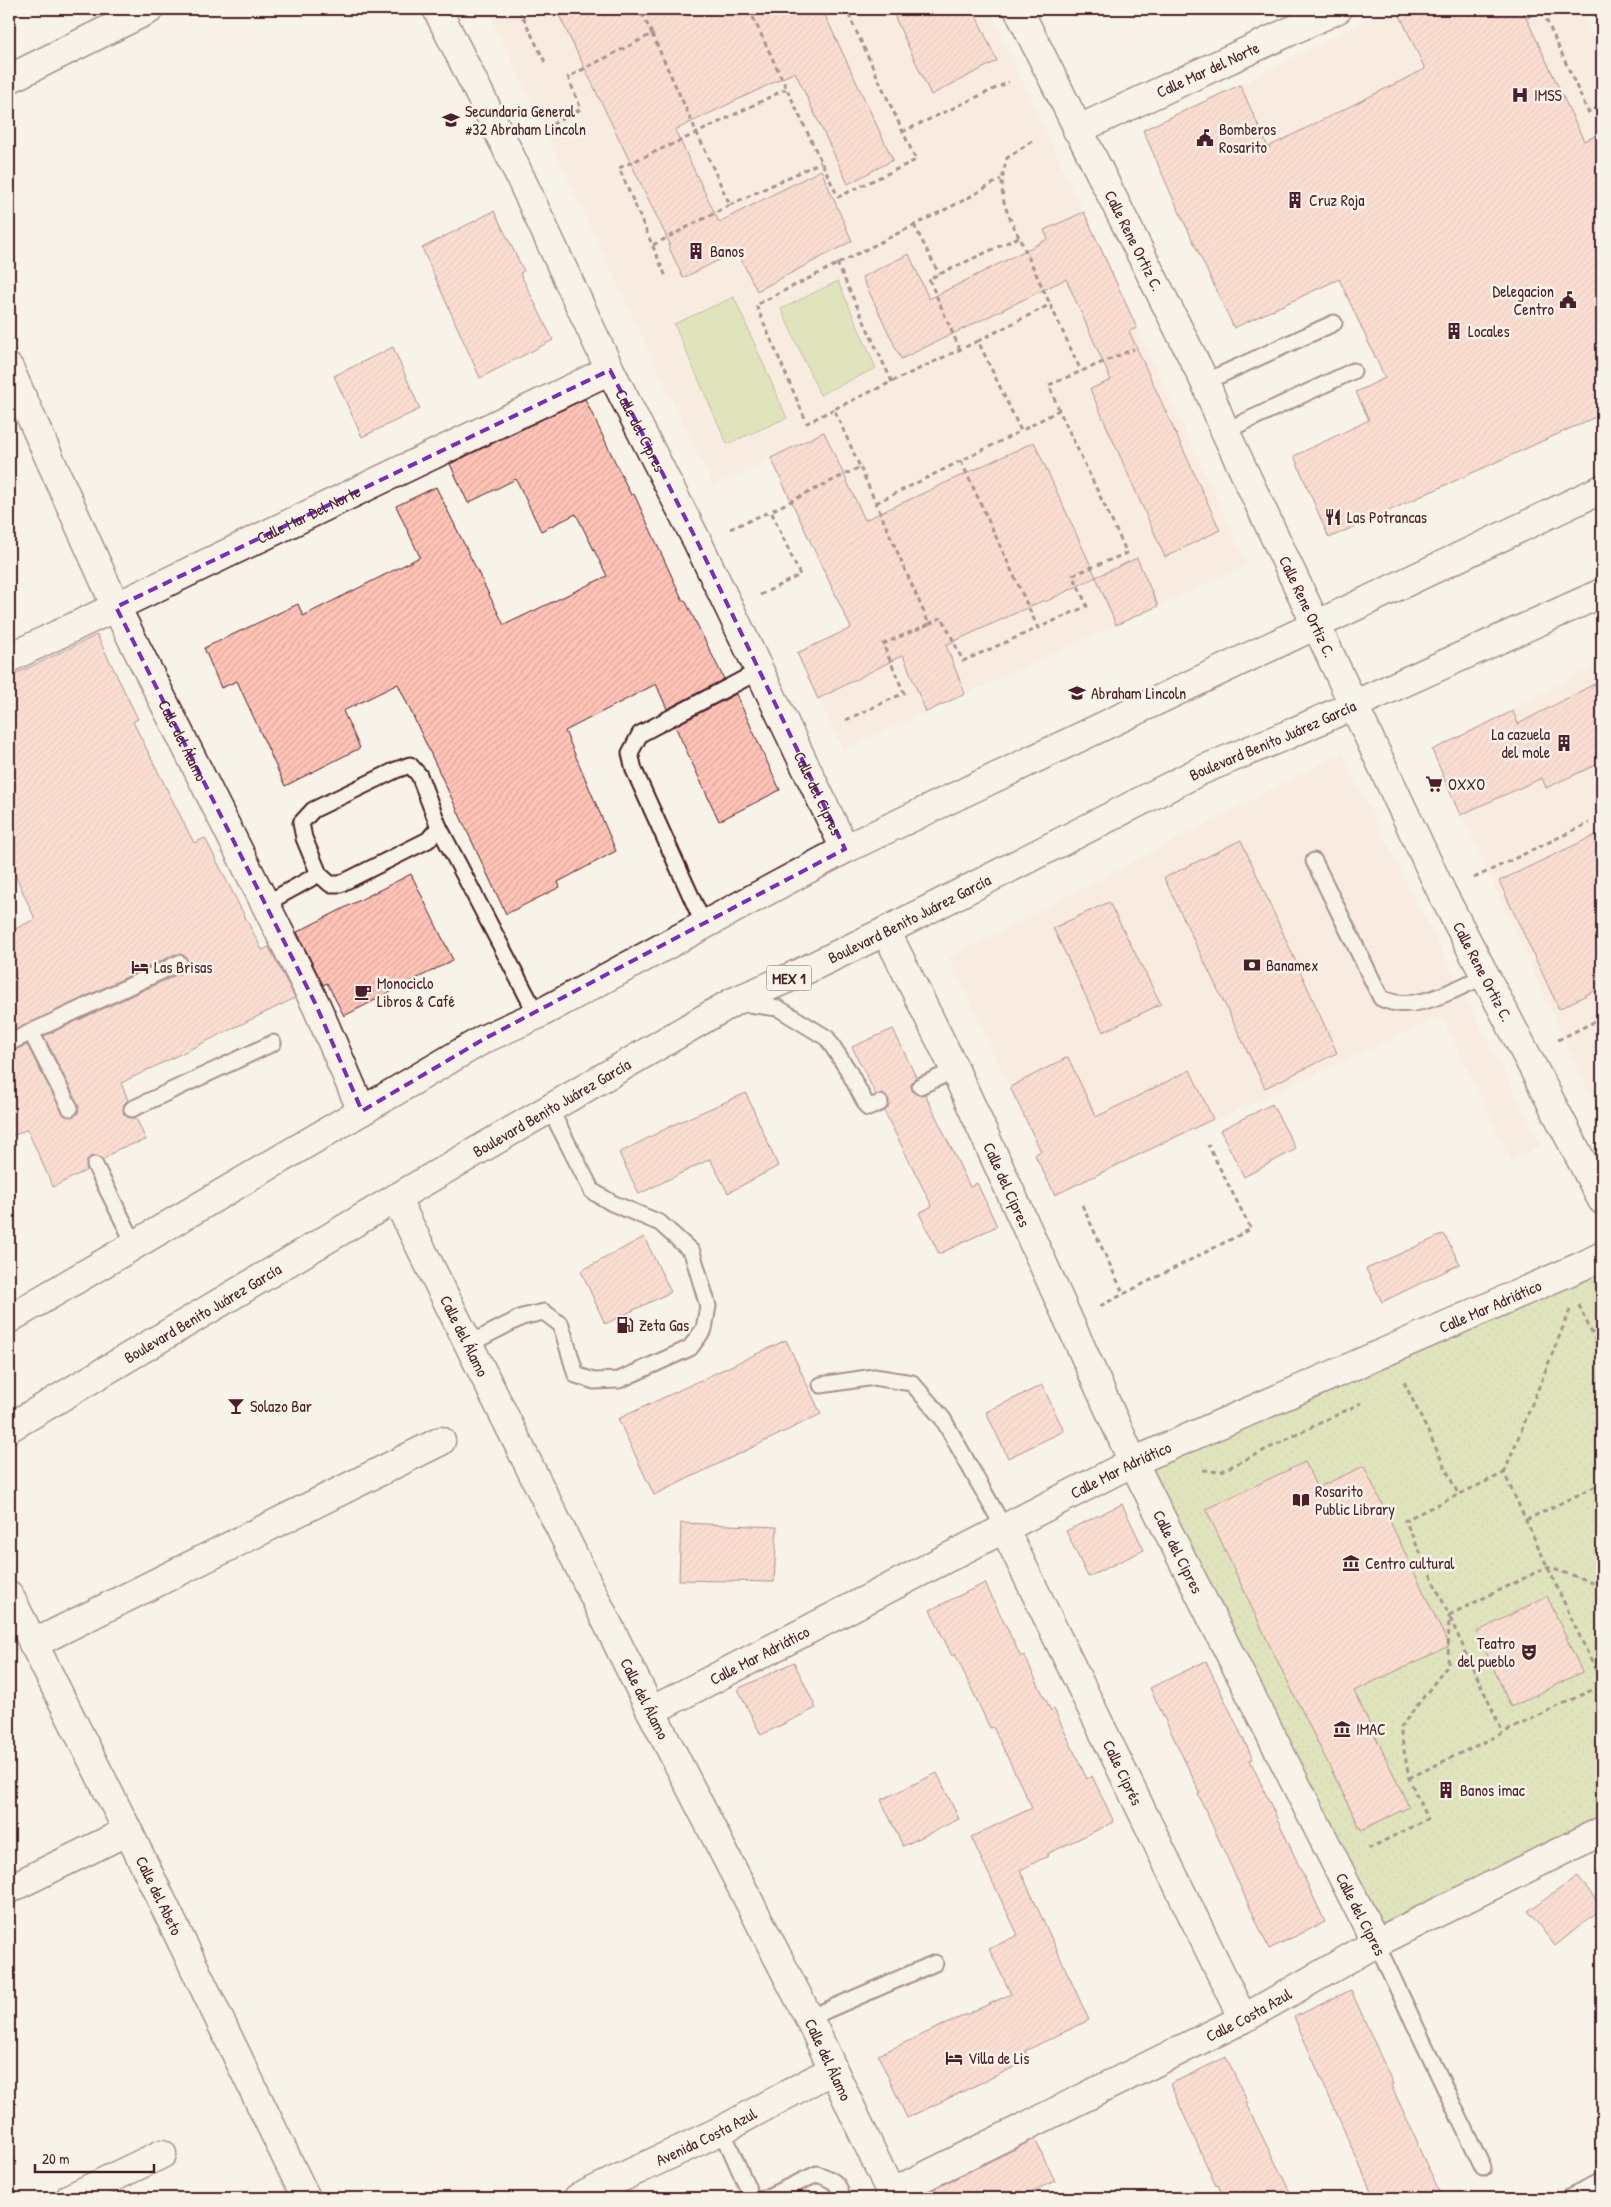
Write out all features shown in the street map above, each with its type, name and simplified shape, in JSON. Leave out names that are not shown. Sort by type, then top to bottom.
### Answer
[{"type":"street","points":[[9,79],[150,9]]},
{"type":"street","name":"Calle del Cipres","points":[[437,9],[507,149],[610,370],[698,543],[845,849]]},
{"type":"street","name":"Calle Rene Ortiz C.","points":[[1018,9],[1205,382],[1225,431],[1442,893],[1602,1200]]},
{"type":"street","name":"Calle Mar del Norte","points":[[1077,130],[1338,9]]},
{"type":"street","name":"Calle del Álamo","points":[[9,368],[116,608],[316,1005],[362,1111]]},
{"type":"street","name":"Calle Mar Del Norte","points":[[9,658],[610,370]]},
{"type":"street","points":[[9,1319],[484,1039],[536,1015],[845,849],[1602,489]]},
{"type":"street","name":"Boulevard Benito Juárez García","points":[[9,1428],[396,1198],[733,1002],[791,977],[886,931],[1202,770],[1602,593]]},
{"type":"street","name":"Calle del Cipres","points":[[886,931],[955,1070],[1133,1462],[1376,1944]]},
{"type":"street","name":"Calle del Álamo","points":[[396,1198],[651,1711],[809,2018],[892,2196]]},
{"type":"street","name":"Calle Mar Adriático","points":[[651,1711],[1133,1462],[1592,1261]]},
{"type":"street","points":[[34,1644],[441,1441]]},
{"type":"street","name":"Calle Ciprés","points":[[1004,1528],[1243,2019]]},
{"type":"street","name":"Calle del Abeto","points":[[9,1596],[128,1831],[306,2198]]},
{"type":"street","name":"Calle Costa Azul","points":[[892,2196],[1243,2019],[1376,1944],[1602,1830]]},
{"type":"street","points":[[9,1889],[128,1831]]},
{"type":"street","name":"Avenida Costa Azul","points":[[578,2198],[722,2130],[832,2070]]},
{"type":"street","points":[[70,2198],[162,2154]]},
{"type":"lane","points":[[1205,382],[1334,323]]},
{"type":"lane","points":[[1225,431],[1353,371]]},
{"type":"lane","points":[[704,925],[634,770],[630,752],[640,734],[759,671]]},
{"type":"lane","points":[[440,826],[428,840],[340,884],[330,884],[319,874],[304,838],[301,823],[313,810],[410,765],[419,775],[440,826],[536,1015]]},
{"type":"lane","points":[[1314,860],[1381,998],[1393,1004],[1409,1004],[1433,998],[1485,976]]},
{"type":"lane","points":[[265,904],[319,874]]},
{"type":"lane","points":[[9,1043],[179,962]]},
{"type":"lane","points":[[733,1002],[778,1008],[827,1038],[848,1070],[868,1108],[880,1103]]},
{"type":"lane","points":[[31,1032],[70,1108]]},
{"type":"lane","points":[[132,1109],[273,1043]]},
{"type":"lane","points":[[920,1086],[955,1070]]},
{"type":"lane","points":[[469,1344],[522,1317],[544,1312],[561,1325],[576,1375],[594,1381],[619,1380],[690,1348],[704,1329],[708,1306],[692,1252],[660,1223],[612,1203],[592,1191],[550,1109]]},
{"type":"lane","points":[[95,1165],[135,1245]]},
{"type":"lane","points":[[821,1385],[874,1377],[912,1383],[943,1419],[1004,1528]]},
{"type":"lane","name":"Calle del Cipres","points":[[1376,1944],[1483,2168]]},
{"type":"lane","points":[[809,2018],[935,1963]]},
{"type":"lane","points":[[722,2130],[752,2198]]},
{"type":"lane","points":[[765,2198],[817,2174],[834,2180],[841,2190],[842,2198]]},
{"type":"lane","points":[[1568,2198],[1602,2182]]},
{"type":"path","points":[[519,9],[544,62]]},
{"type":"path","points":[[640,9],[730,205]]},
{"type":"path","points":[[749,9],[838,197],[916,160],[846,9]]},
{"type":"path","points":[[1523,9],[1527,17],[1542,10],[1588,112],[1602,106]]},
{"type":"path","points":[[507,149],[581,109],[568,77],[652,34]]},
{"type":"path","points":[[902,132],[1009,82]]},
{"type":"path","points":[[668,279],[619,168],[697,133],[786,89]]},
{"type":"path","points":[[1035,139],[1007,158],[1001,179],[1004,206],[1081,371]]},
{"type":"path","points":[[652,245],[730,205],[821,162]]},
{"type":"path","points":[[1001,179],[966,199],[756,305],[807,422],[960,350],[1050,304]]},
{"type":"path","points":[[914,225],[939,274]]},
{"type":"path","points":[[960,350],[929,279],[1019,236]]},
{"type":"path","points":[[837,264],[892,382]]},
{"type":"path","points":[[978,341],[1021,431]]},
{"type":"path","points":[[846,720],[904,694],[883,644],[942,617],[963,661],[1087,606],[1073,575],[1127,553],[1049,385],[1134,349]]},
{"type":"path","points":[[834,409],[929,624]]},
{"type":"path","points":[[876,503],[1060,410]]},
{"type":"path","points":[[961,460],[1038,628]]},
{"type":"path","points":[[698,543],[771,511],[860,467]]},
{"type":"path","points":[[730,609],[800,575],[771,511]]},
{"type":"path","points":[[1442,893],[1589,823]]},
{"type":"path","points":[[1526,1056],[1602,1018]]},
{"type":"path","points":[[1068,1322],[1251,1230],[1208,1145]]},
{"type":"path","points":[[1082,1205],[1124,1294]]},
{"type":"path","points":[[1504,1733],[1405,1520],[1504,1473],[1592,1261]]},
{"type":"path","points":[[1576,1297],[1602,1355]]},
{"type":"path","points":[[1413,1378],[1404,1382],[1458,1494]]},
{"type":"path","points":[[1409,1778],[1602,1685],[1504,1473]]},
{"type":"path","points":[[1526,1520],[1602,1483]]},
{"type":"path","points":[[1449,1615],[1547,1567],[1602,1585]]},
{"type":"path","points":[[1365,1850],[1427,1819],[1409,1778],[1400,1728],[1448,1665],[1449,1615]]},
{"type":"highlighted area","points":[[610,370],[698,543],[845,849],[484,1039],[362,1111],[316,1005],[116,607]]},
{"type":"shaded area","points":[[487,9],[989,9],[1248,565],[843,750],[797,653],[851,628],[772,459],[713,486]]},
{"type":"shaded area","name":"IMSS","points":[[1387,9],[1580,9],[1602,56],[1602,133],[1480,186],[1406,30],[1423,70],[1268,147],[1240,85]]},
{"type":"shaded area","points":[[1602,662],[1602,1122],[1432,750]]},
{"type":"shaded area","points":[[1343,752],[1352,775],[1542,1146],[1511,1161],[1442,1016],[1055,1195],[1035,1155],[1029,1128],[949,958]]},
{"type":"green space","points":[[838,281],[876,368],[820,395],[781,309]]},
{"type":"green space","points":[[734,297],[787,418],[727,444],[674,324]]},
{"type":"green space","points":[[1602,1256],[1602,1831],[1376,1943],[1133,1462]]},
{"type":"building","points":[[556,9],[822,9],[893,160],[848,184],[795,72],[675,130],[719,222],[821,170],[852,241],[757,291],[737,251],[683,278],[668,245],[670,244]]},
{"type":"building","points":[[891,9],[973,9],[997,61],[931,95]]},
{"type":"building","points":[[1397,9],[1522,9],[1584,141],[1602,133],[1602,414],[1329,538],[1294,456],[1369,420],[1356,392],[1385,378],[1339,279],[1234,328],[1143,130],[1240,85],[1268,147],[1425,69]]},
{"type":"building","points":[[494,211],[524,271],[520,273],[553,340],[480,378],[422,248]]},
{"type":"building","points":[[1084,212],[1137,328],[1129,331],[1220,530],[1165,557],[1090,389],[1111,380],[1066,279],[901,359],[862,277],[909,254],[929,299],[1048,239],[1044,230]]},
{"type":"building","points":[[393,347],[420,409],[362,437],[334,376]]},
{"type":"building","points":[[585,399],[631,495],[634,494],[683,601],[685,600],[724,679],[667,709],[656,684],[565,731],[616,851],[558,882],[560,887],[506,914],[398,684],[343,711],[360,748],[285,786],[237,681],[221,688],[204,648],[298,604],[303,616],[420,557],[396,506],[436,487],[504,625],[607,576],[576,514],[541,531],[516,479],[468,503],[450,464]]},
{"type":"building","points":[[824,432],[865,520],[1034,442],[1096,577],[1045,602],[1044,600],[946,645],[965,694],[926,712],[903,655],[818,699],[797,653],[851,628],[771,458]]},
{"type":"building","points":[[1137,558],[1158,606],[1116,625],[1096,577]]},
{"type":"building","points":[[97,635],[138,719],[133,722],[194,843],[205,838],[262,950],[269,947],[295,998],[121,1083],[128,1100],[124,1104],[123,1113],[127,1117],[136,1118],[146,1140],[118,1149],[103,1160],[96,1156],[90,1157],[86,1164],[87,1170],[53,1187],[27,1129],[9,1138],[9,1052],[27,1045],[62,1112],[65,1116],[74,1116],[78,1113],[78,1104],[44,1036],[183,972],[188,964],[185,956],[175,954],[9,1033],[9,932],[35,919],[9,861],[9,677]]},
{"type":"building","points":[[1602,680],[1602,762],[1546,788],[1542,778],[1460,815],[1432,750],[1513,711],[1518,724]]},
{"type":"building","points":[[736,694],[780,790],[719,821],[675,726]]},
{"type":"building","points":[[1602,832],[1602,987],[1559,1009],[1499,881]]},
{"type":"building","name":"Banamex","points":[[1241,840],[1337,1053],[1265,1088],[1164,878]]},
{"type":"building","points":[[411,874],[453,960],[344,1016],[327,983],[323,985],[297,932]]},
{"type":"building","points":[[1109,902],[1161,1004],[1103,1032],[1053,928]]},
{"type":"building","points":[[893,1029],[916,1077],[911,1085],[912,1090],[919,1095],[925,1094],[970,1187],[977,1183],[997,1226],[939,1254],[919,1213],[932,1206],[884,1111],[888,1108],[889,1100],[882,1094],[876,1095],[852,1047]]},
{"type":"building","points":[[1068,1057],[1096,1117],[1190,1070],[1213,1119],[1055,1195],[1035,1155],[1041,1151],[1010,1087]]},
{"type":"building","points":[[746,1093],[778,1166],[728,1193],[710,1159],[639,1194],[619,1153],[677,1123]]},
{"type":"building","points":[[1272,1104],[1296,1149],[1244,1177],[1220,1130]]},
{"type":"building","points":[[1444,1234],[1460,1264],[1382,1302],[1366,1269]]},
{"type":"building","points":[[644,1237],[671,1292],[605,1324],[581,1271]]},
{"type":"building","points":[[786,1340],[821,1414],[654,1495],[618,1419]]},
{"type":"building","points":[[1042,1385],[1064,1431],[1008,1458],[986,1412]]},
{"type":"building","points":[[1305,1462],[1317,1488],[1364,1466],[1449,1646],[1354,1691],[1409,1807],[1361,1830],[1268,1642],[1206,1509]]},
{"type":"building","points":[[1122,1504],[1144,1550],[1088,1577],[1066,1531]]},
{"type":"building","points":[[681,1523],[777,1527],[774,1582],[679,1580]]},
{"type":"building","points":[[985,1583],[1021,1657],[1024,1655],[1051,1711],[1054,1709],[1087,1779],[1092,1776],[1114,1822],[1047,1854],[1048,1856],[1020,1870],[1089,2020],[1025,2051],[1029,2060],[907,2118],[878,2055],[1011,1994],[989,1949],[1018,1935],[971,1837],[1032,1808],[993,1727],[990,1728],[955,1654],[952,1656],[930,1610]]},
{"type":"building","name":"Teatro del pueblo","points":[[1547,1596],[1582,1672],[1511,1707],[1477,1632]]},
{"type":"building","points":[[1206,1661],[1253,1759],[1250,1760],[1325,1922],[1269,1949],[1198,1794],[1200,1793],[1150,1688]]},
{"type":"building","points":[[794,1662],[816,1708],[761,1735],[738,1689]]},
{"type":"building","points":[[937,1773],[959,1819],[903,1846],[881,1800]]},
{"type":"building","points":[[1578,1876],[1602,1908],[1555,1946],[1528,1911]]},
{"type":"building","points":[[1351,1990],[1442,2198],[1374,2198],[1294,2017]]},
{"type":"building","points":[[1226,2057],[1248,2103],[1246,2104],[1293,2198],[1224,2198],[1218,2185],[1216,2186],[1170,2084]]},
{"type":"building","points":[[1035,2139],[1055,2181],[1017,2198],[916,2198]]},
{"type":"place","name":"IMSS","points":[[1520,95]]},
{"type":"place","name":"Secundaria General #32 Abraham Lincoln","points":[[451,120]]},
{"type":"place","name":"Bomberos Rosarito","points":[[1205,138]]},
{"type":"place","name":"Cruz Roja","points":[[1295,200]]},
{"type":"place","name":"Banos","points":[[696,251]]},
{"type":"place","name":"Delegacion Centro","points":[[1568,300]]},
{"type":"place","name":"Locales","points":[[1454,331]]},
{"type":"place","name":"Las Potrancas","points":[[1333,517]]},
{"type":"place","name":"Abraham Lincoln","points":[[1077,693]]},
{"type":"place","name":"La cazuela del mole","points":[[1564,743]]},
{"type":"place","name":"OXXO","points":[[1434,784]]},
{"type":"place","name":"Banamex","points":[[1252,965]]},
{"type":"place","name":"Las Brisas","points":[[140,967]]},
{"type":"place","name":"Monociclo Libros & Café","points":[[363,992]]},
{"type":"place","name":"Zeta Gas","points":[[625,1325]]},
{"type":"place","name":"Solazo Bar","points":[[236,1406]]},
{"type":"place","name":"Rosarito Public Library","points":[[1301,1500]]},
{"type":"place","name":"Centro cultural","points":[[1351,1563]]},
{"type":"place","name":"Teatro del pueblo","points":[[1529,1652]]},
{"type":"place","name":"IMAC","points":[[1342,1729]]},
{"type":"place","name":"Banos imac","points":[[1446,1790]]},
{"type":"place","name":"Villa de Lis","points":[[954,2058]]}]
